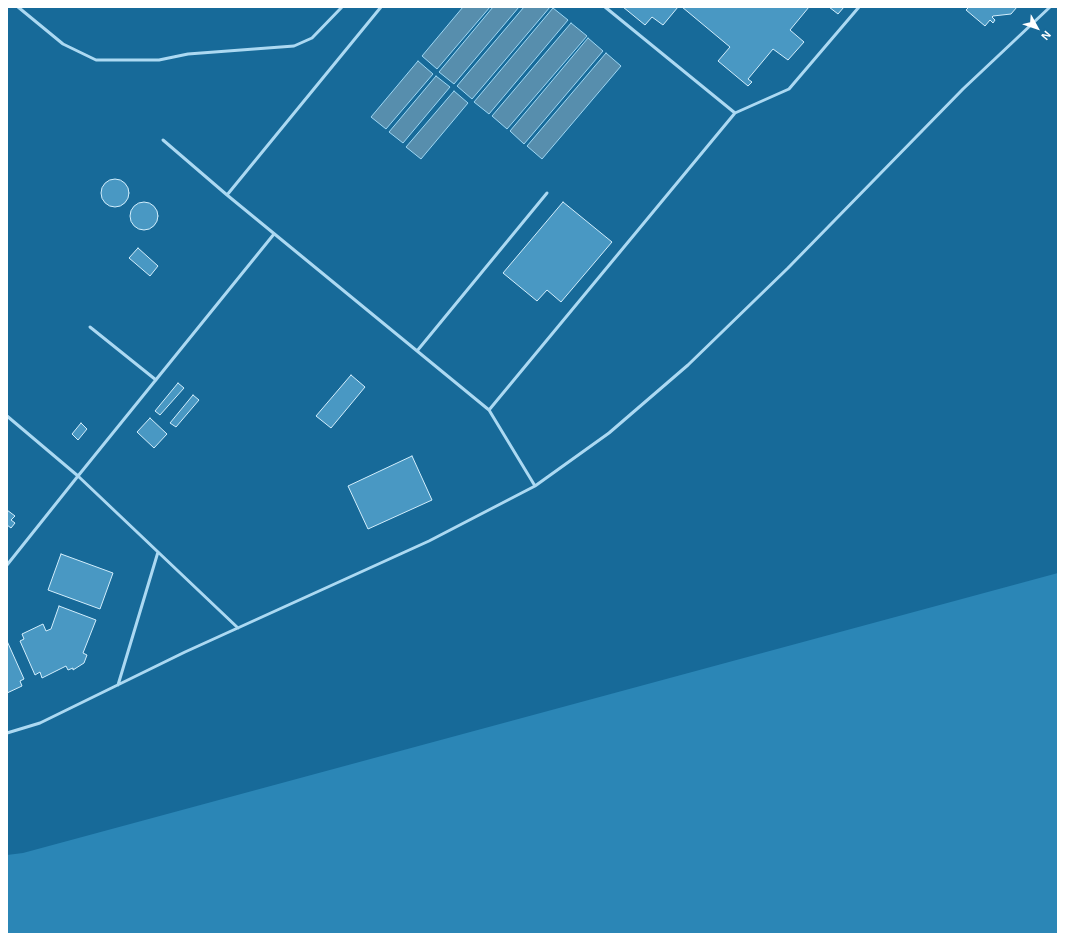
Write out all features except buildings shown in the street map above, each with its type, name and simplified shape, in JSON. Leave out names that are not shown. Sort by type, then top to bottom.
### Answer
[{"type":"lane","points":[[18,7],[63,44],[96,60],[159,60],[188,54],[294,46],[312,38],[342,7]]},
{"type":"lane","points":[[227,195],[381,7]]},
{"type":"lane","points":[[605,7],[735,113]]},
{"type":"lane","points":[[489,410],[735,113],[790,89],[859,7]]},
{"type":"lane","points":[[7,733],[40,723],[238,628],[292,605],[429,541],[535,486],[609,434],[688,365],[788,268],[963,89],[1050,7]]},
{"type":"lane","points":[[163,140],[274,234],[489,410],[535,486]]},
{"type":"lane","points":[[417,351],[547,193]]},
{"type":"lane","points":[[7,565],[274,234]]},
{"type":"lane","points":[[90,327],[156,380]]},
{"type":"lane","points":[[7,416],[78,476],[238,628]]},
{"type":"lane","points":[[118,685],[158,552]]},
{"type":"shaded area","points":[[463,7],[490,7],[437,69],[422,56]]},
{"type":"shaded area","points":[[493,7],[519,7],[454,84],[439,72]]},
{"type":"shaded area","points":[[524,7],[550,7],[472,99],[457,86]]},
{"type":"shaded area","points":[[553,8],[568,20],[489,114],[474,102]]},
{"type":"shaded area","points":[[571,23],[587,36],[507,129],[492,116]]},
{"type":"shaded area","points":[[588,38],[603,51],[524,144],[510,131]]},
{"type":"shaded area","points":[[606,53],[621,66],[542,159],[527,146]]},
{"type":"shaded area","points":[[418,61],[433,74],[386,129],[371,117]]},
{"type":"shaded area","points":[[436,76],[450,87],[403,143],[389,132]]},
{"type":"shaded area","points":[[454,91],[468,103],[421,159],[406,147]]},
{"type":"shaded area","points":[[1058,573],[1058,934],[7,934],[7,855],[23,853]]}]
